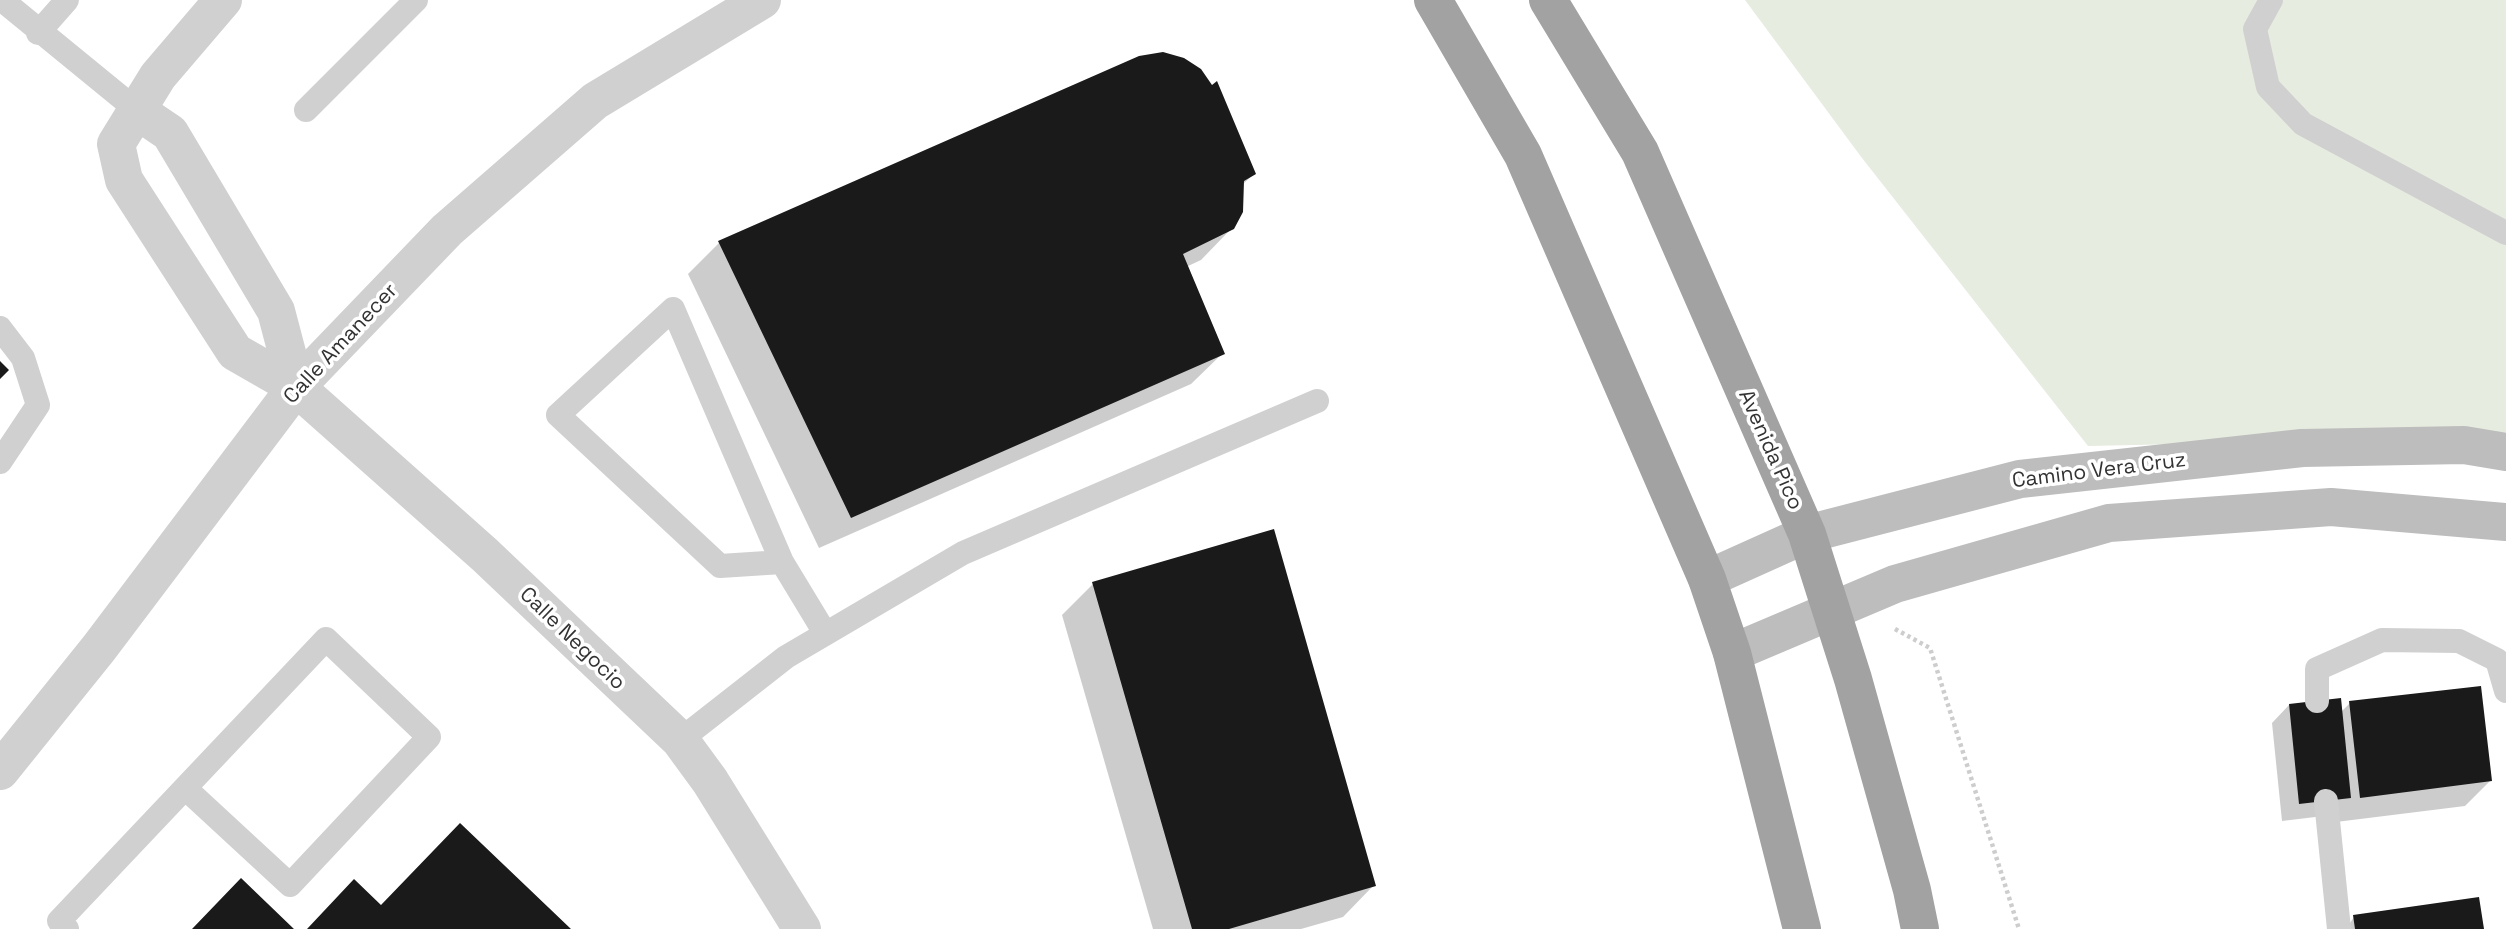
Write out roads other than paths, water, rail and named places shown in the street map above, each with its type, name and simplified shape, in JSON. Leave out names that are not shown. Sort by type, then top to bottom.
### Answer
[{"type":"highway","points":[[1433,0],[1523,155],[1707,579],[1732,653],[1802,929]]},
{"type":"highway","name":"Avenida Pico","points":[[1548,0],[1640,152],[1807,534],[1832,610],[1912,890],[1920,929]]},
{"type":"main road","name":"Camino Vera Cruz","points":[[1707,579],[1807,534],[2020,479],[2302,448],[2464,445],[2506,452]]},
{"type":"main road","points":[[1732,653],[1895,584],[2109,523],[2331,508],[2506,522]]},
{"type":"street","name":"Calle Negocio","points":[[223,0],[158,76],[139,112],[116,144],[124,180],[236,352],[296,387],[485,555],[680,740],[710,781],[802,929]]},
{"type":"street","name":"Calle Amanecer","points":[[0,771],[99,648],[296,387],[447,230],[595,101],[762,0]]},
{"type":"street","points":[[139,112],[170,133],[276,311],[281,321],[296,387]]},
{"type":"lane","points":[[2,0],[38,33],[139,112]]},
{"type":"lane","points":[[38,33],[67,0]]},
{"type":"lane","points":[[306,110],[416,0]]},
{"type":"lane","points":[[2271,0],[2255,29],[2268,87],[2303,124],[2506,233]]},
{"type":"lane","points":[[782,562],[720,566],[558,415],[673,309],[782,562],[825,634]]},
{"type":"lane","points":[[0,328],[23,358],[38,405],[0,462]]},
{"type":"lane","points":[[680,740],[786,657],[962,553],[1317,401]]},
{"type":"lane","points":[[59,927],[185,788],[326,639],[429,737],[290,885],[185,788]]},
{"type":"lane","points":[[2317,701],[2317,669],[2382,640],[2459,641],[2497,660],[2506,691]]},
{"type":"lane","points":[[2326,802],[2339,929]]}]
